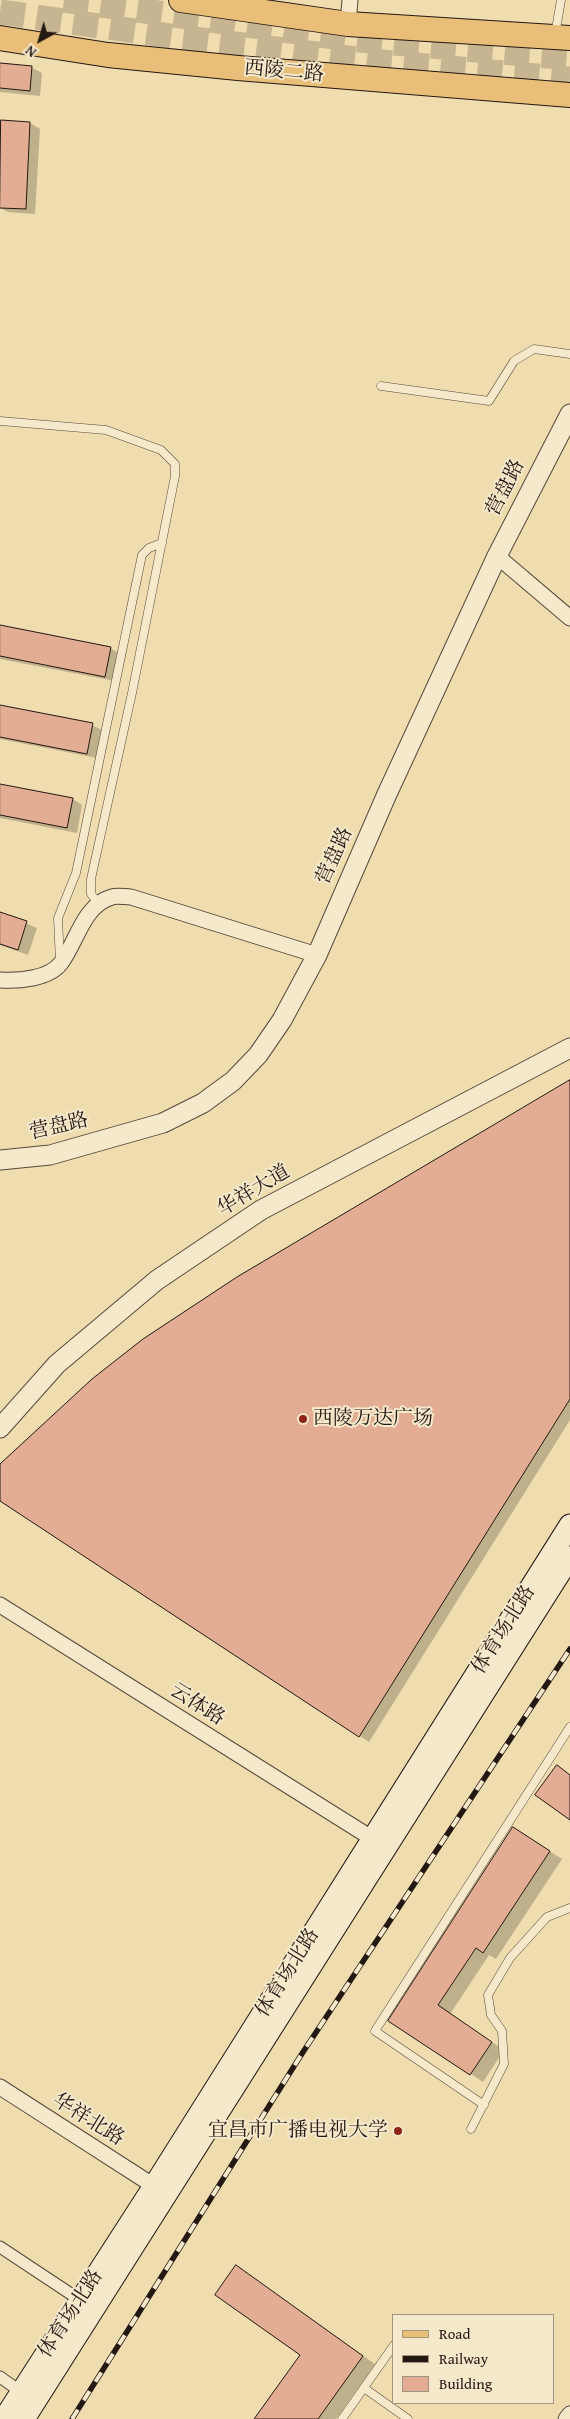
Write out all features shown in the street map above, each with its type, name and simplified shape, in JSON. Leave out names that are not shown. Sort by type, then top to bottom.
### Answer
[{"type":"main road","points":[[181,0],[348,24],[562,37]]},
{"type":"main road","name":"西陵二路","points":[[4,36],[108,55],[229,67],[570,95]]},
{"type":"main road","name":"体育场北路","points":[[4,2419],[154,2186],[570,1525]]},
{"type":"main road","name":"体育场北路","points":[[24,2419],[570,1557]]},
{"type":"street","points":[[348,24],[350,0]]},
{"type":"street","name":"营盘路","points":[[0,1160],[50,1155],[163,1124],[202,1103],[233,1081],[258,1056],[282,1020],[317,955],[387,794],[497,556],[570,414]]},
{"type":"street","points":[[497,556],[570,618]]},
{"type":"street","points":[[0,980],[17,981],[45,974],[61,964],[74,936],[99,904],[112,896],[131,898],[317,955]]},
{"type":"street","name":"华祥大道","points":[[0,1428],[57,1364],[158,1280],[261,1210],[570,1048]]},
{"type":"street","name":"云体路","points":[[0,1606],[373,1839]]},
{"type":"street","name":"华祥北路","points":[[0,2087],[154,2186]]},
{"type":"street","points":[[0,2247],[80,2300]]},
{"type":"street","points":[[0,2377],[21,2392]]},
{"type":"street","points":[[566,2419],[570,2414]]},
{"type":"lane","points":[[561,0],[562,37]]},
{"type":"lane","points":[[381,386],[488,402],[514,361],[534,349],[570,354]]},
{"type":"lane","points":[[0,421],[106,430],[161,450],[175,464],[175,476],[132,693],[91,879],[91,894],[99,904]]},
{"type":"lane","points":[[61,964],[58,918],[76,873],[142,555],[149,548],[162,543]]},
{"type":"lane","points":[[484,2105],[375,2031],[567,1737],[570,1727]]},
{"type":"lane","points":[[471,2129],[504,2064],[502,2031],[492,2015],[488,1994],[510,1958],[547,1917],[570,1908]]},
{"type":"lane","points":[[342,2419],[392,2348]]},
{"type":"lane","points":[[364,2388],[408,2419]]},
{"type":"building","points":[[0,63],[32,66],[30,91],[0,88]]},
{"type":"building","points":[[1,120],[30,122],[26,209],[0,208]]},
{"type":"building","points":[[0,625],[111,647],[105,677],[0,656]]},
{"type":"building","points":[[0,705],[93,723],[87,754],[0,737]]},
{"type":"building","points":[[0,784],[73,798],[67,828],[0,815]]},
{"type":"building","points":[[0,912],[27,921],[18,950],[0,944]]},
{"type":"building","name":"西陵万达广场","points":[[570,1080],[570,1399],[359,1737],[0,1501],[0,1464],[92,1379],[143,1339],[237,1277]]},
{"type":"building","points":[[557,1765],[570,1775],[570,1820],[535,1795]]},
{"type":"building","points":[[513,1827],[550,1851],[483,1953],[476,1948],[438,2005],[492,2042],[470,2075],[388,2021]]},
{"type":"building","points":[[236,2265],[363,2356],[318,2419],[254,2419],[300,2355],[215,2295]]},
{"type":"tunnel","points":[[64,0],[348,39],[570,58]]},
{"type":"tunnel","points":[[0,12],[178,37],[383,62],[570,79]]},
{"type":"railway","points":[[72,2419],[303,2052],[570,1649]]},
{"type":"place","name":"西陵万达广场","points":[[303,1419]]},
{"type":"place","name":"宜昌市广播电视大学","points":[[398,2131]]}]
